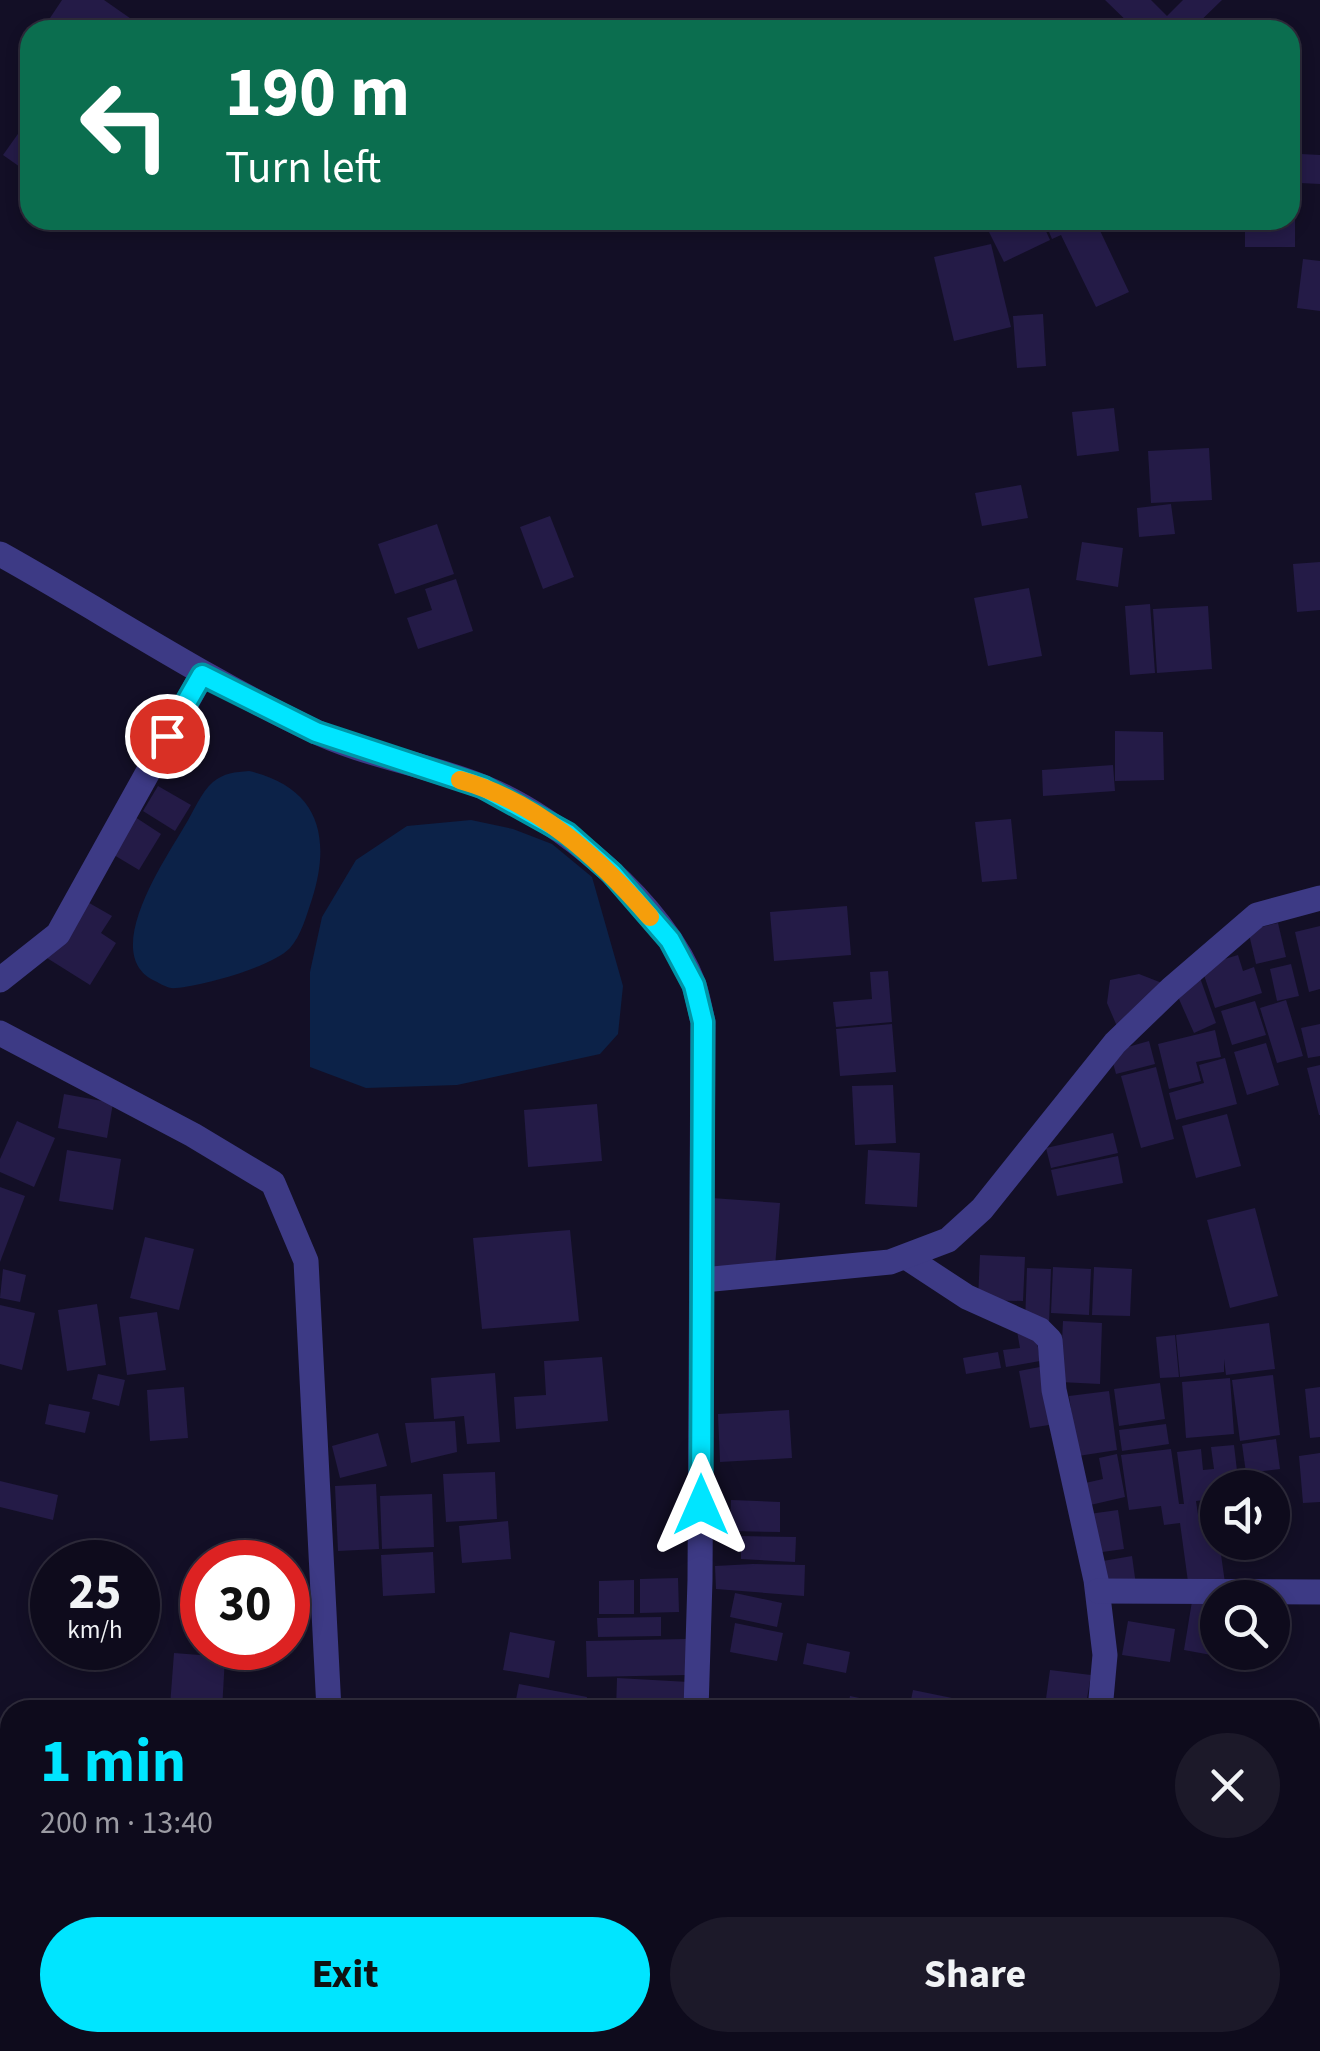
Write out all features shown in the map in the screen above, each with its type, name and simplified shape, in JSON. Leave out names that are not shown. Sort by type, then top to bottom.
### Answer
[{"type":"street","points":[[0,554],[128,626],[202,675],[316,732],[483,787],[568,834],[612,873],[670,940],[694,985],[703,1022],[696,1700]]},
{"type":"street","points":[[0,980],[58,934],[202,675]]},
{"type":"street","points":[[703,1280],[890,1262],[948,1240],[982,1209],[1115,1043],[1184,978],[1257,916],[1320,898]]},
{"type":"street","points":[[0,1033],[273,1182],[306,1261],[328,1700]]},
{"type":"street","points":[[906,1257],[967,1296],[1040,1330],[1050,1340],[1054,1390],[1080,1493],[1098,1592],[1105,1655],[1101,1700]]},
{"type":"street","points":[[1098,1592],[1320,1592]]},
{"type":"water","points":[[249,771],[291,789],[314,817],[319,835],[318,876],[303,925],[290,948],[268,962],[202,984],[170,988],[139,968],[133,951],[141,907],[209,786],[226,775]]},
{"type":"water","points":[[471,820],[513,829],[552,844],[592,877],[623,986],[618,1034],[600,1054],[457,1085],[366,1088],[310,1067],[310,972],[322,917],[356,860],[407,826]]},
{"type":"building","points":[[62,0],[104,0],[133,20],[53,20],[50,18]]},
{"type":"building","points":[[1105,0],[1151,0],[1167,16],[1183,0],[1222,0],[1201,20],[1126,20]]},
{"type":"building","points":[[20,131],[20,167],[3,155]]},
{"type":"building","points":[[1301,154],[1320,155],[1320,184],[1300,183]]},
{"type":"building","points":[[988,230],[1046,230],[1050,240],[1004,262]]},
{"type":"building","points":[[1048,230],[1100,230],[1129,292],[1096,307],[1061,235],[1052,239]]},
{"type":"building","points":[[1245,230],[1295,230],[1295,247],[1245,247]]},
{"type":"building","points":[[991,244],[1011,327],[954,341],[934,257]]},
{"type":"building","points":[[1303,259],[1320,261],[1320,311],[1297,308]]},
{"type":"building","points":[[1043,314],[1046,366],[1017,368],[1013,316]]},
{"type":"building","points":[[1114,408],[1119,451],[1077,456],[1072,412]]},
{"type":"building","points":[[1209,448],[1212,500],[1151,503],[1148,451]]},
{"type":"building","points":[[1021,485],[1028,518],[982,526],[975,493]]},
{"type":"building","points":[[1171,504],[1175,534],[1139,537],[1137,508]]},
{"type":"building","points":[[550,516],[574,577],[543,589],[520,527]]},
{"type":"building","points":[[437,524],[454,574],[395,594],[378,544]]},
{"type":"building","points":[[1082,542],[1123,548],[1118,587],[1076,580]]},
{"type":"building","points":[[1320,562],[1320,610],[1297,612],[1293,564]]},
{"type":"building","points":[[456,579],[473,631],[418,649],[407,618],[432,610],[425,589]]},
{"type":"building","points":[[1029,588],[1042,656],[988,666],[974,598]]},
{"type":"building","points":[[1150,604],[1155,673],[1130,675],[1125,606]]},
{"type":"building","points":[[1208,606],[1212,669],[1157,673],[1153,609]]},
{"type":"building","points":[[1115,731],[1163,732],[1164,780],[1115,781]]},
{"type":"building","points":[[1113,765],[1115,791],[1043,796],[1042,770]]},
{"type":"building","points":[[158,786],[191,805],[175,831],[143,811]]},
{"type":"building","points":[[132,815],[161,834],[139,870],[109,852]]},
{"type":"building","points":[[1011,819],[1017,879],[982,882],[975,822]]},
{"type":"building","points":[[84,900],[112,916],[101,933],[116,943],[90,985],[47,958]]},
{"type":"building","points":[[847,906],[851,955],[774,961],[770,912]]},
{"type":"building","points":[[1278,923],[1286,957],[1256,964],[1248,930]]},
{"type":"building","points":[[1320,926],[1320,989],[1309,992],[1295,932]]},
{"type":"building","points":[[1238,955],[1243,971],[1254,967],[1262,993],[1215,1008],[1201,966]]},
{"type":"building","points":[[1291,964],[1299,996],[1277,1001],[1270,969]]},
{"type":"building","points":[[888,971],[892,1022],[836,1027],[833,1002],[872,999],[870,972]]},
{"type":"building","points":[[1198,972],[1216,1023],[1194,1033],[1175,990]]},
{"type":"building","points":[[1139,974],[1162,983],[1119,1031],[1107,1003],[1110,980]]},
{"type":"building","points":[[1286,1000],[1303,1056],[1277,1063],[1260,1008]]},
{"type":"building","points":[[1255,1001],[1266,1035],[1232,1045],[1221,1011]]},
{"type":"building","points":[[892,1024],[896,1072],[840,1076],[836,1029]]},
{"type":"building","points":[[1320,1024],[1320,1056],[1308,1058],[1301,1028]]},
{"type":"building","points":[[1215,1030],[1221,1057],[1196,1062],[1201,1081],[1169,1089],[1158,1044]]},
{"type":"building","points":[[1149,1041],[1155,1064],[1116,1074],[1110,1052]]},
{"type":"building","points":[[1266,1043],[1279,1085],[1247,1095],[1234,1052]]},
{"type":"building","points":[[1225,1058],[1237,1104],[1176,1120],[1169,1093],[1204,1083],[1199,1065]]},
{"type":"building","points":[[1320,1065],[1320,1115],[1319,1115],[1307,1068]]},
{"type":"building","points":[[1156,1067],[1174,1139],[1141,1148],[1121,1076]]},
{"type":"building","points":[[893,1085],[896,1143],[855,1145],[852,1086]]},
{"type":"building","points":[[64,1094],[113,1103],[107,1138],[58,1128]]},
{"type":"building","points":[[597,1104],[602,1161],[528,1167],[524,1110]]},
{"type":"building","points":[[1227,1114],[1241,1166],[1196,1178],[1182,1126]]},
{"type":"building","points":[[17,1121],[55,1138],[34,1187],[0,1172],[0,1159]]},
{"type":"building","points":[[1113,1133],[1118,1153],[1051,1168],[1046,1148]]},
{"type":"building","points":[[67,1150],[121,1159],[113,1210],[59,1201]]},
{"type":"building","points":[[868,1150],[920,1153],[917,1207],[865,1204]]},
{"type":"building","points":[[1118,1156],[1123,1183],[1057,1196],[1051,1170]]},
{"type":"building","points":[[0,1187],[25,1196],[0,1262]]},
{"type":"building","points":[[712,1198],[780,1203],[775,1267],[707,1269]]},
{"type":"building","points":[[1255,1208],[1278,1296],[1230,1308],[1207,1220]]},
{"type":"building","points":[[570,1230],[579,1321],[482,1329],[473,1238]]},
{"type":"building","points":[[145,1237],[194,1249],[179,1310],[130,1298]]},
{"type":"building","points":[[980,1255],[1025,1257],[1023,1301],[978,1300]]},
{"type":"building","points":[[1053,1267],[1091,1269],[1089,1315],[1051,1313]]},
{"type":"building","points":[[1094,1267],[1132,1269],[1130,1316],[1092,1315]]},
{"type":"building","points":[[1027,1268],[1051,1269],[1049,1324],[1025,1323]]},
{"type":"building","points":[[3,1269],[26,1275],[20,1302],[0,1298]]},
{"type":"building","points":[[97,1304],[106,1365],[67,1371],[58,1310]]},
{"type":"building","points":[[0,1305],[35,1313],[22,1370],[0,1364]]},
{"type":"building","points":[[157,1312],[166,1370],[127,1375],[119,1317]]},
{"type":"building","points":[[1063,1321],[1102,1323],[1100,1384],[1060,1382]]},
{"type":"building","points":[[1269,1323],[1275,1369],[1226,1375],[1224,1359],[1224,1372],[1180,1377],[1176,1335]]},
{"type":"building","points":[[1035,1328],[1040,1361],[1006,1367],[1003,1350],[1020,1348],[1017,1331]]},
{"type":"building","points":[[1175,1335],[1179,1377],[1160,1378],[1156,1337]]},
{"type":"building","points":[[998,1352],[1001,1368],[966,1374],[963,1358]]},
{"type":"building","points":[[602,1357],[608,1421],[516,1429],[514,1397],[546,1395],[544,1361]]},
{"type":"building","points":[[1045,1366],[1055,1424],[1030,1428],[1019,1371]]},
{"type":"building","points":[[495,1373],[500,1442],[467,1444],[464,1416],[434,1419],[431,1378]]},
{"type":"building","points":[[98,1374],[125,1380],[119,1406],[92,1399]]},
{"type":"building","points":[[1273,1375],[1280,1435],[1240,1441],[1232,1380]]},
{"type":"building","points":[[1230,1378],[1234,1434],[1186,1438],[1182,1382]]},
{"type":"building","points":[[1160,1383],[1165,1419],[1119,1426],[1114,1389]]},
{"type":"building","points":[[184,1387],[188,1438],[150,1441],[147,1390]]},
{"type":"building","points":[[1320,1387],[1320,1437],[1310,1438],[1305,1389]]},
{"type":"building","points":[[1109,1391],[1117,1450],[1078,1456],[1069,1396]]},
{"type":"building","points":[[49,1404],[90,1412],[85,1433],[45,1424]]},
{"type":"building","points":[[789,1410],[792,1458],[720,1462],[718,1414]]},
{"type":"building","points":[[455,1421],[457,1452],[411,1463],[405,1423]]},
{"type":"building","points":[[1166,1424],[1169,1444],[1122,1451],[1119,1430]]},
{"type":"building","points":[[378,1433],[387,1466],[340,1478],[332,1446]]},
{"type":"building","points":[[1276,1439],[1280,1469],[1246,1470],[1242,1444]]},
{"type":"building","points":[[1234,1445],[1237,1470],[1203,1470],[1214,1469],[1211,1447]]},
{"type":"building","points":[[1171,1449],[1179,1504],[1184,1504],[1177,1452],[1201,1449],[1203,1470],[1200,1500],[1196,1501],[1200,1560],[1222,1560],[1225,1580],[1200,1580],[1200,1587],[1189,1589],[1180,1523],[1164,1525],[1161,1506],[1129,1510],[1121,1455]]},
{"type":"building","points":[[1320,1453],[1320,1502],[1303,1503],[1299,1456]]},
{"type":"building","points":[[1117,1454],[1125,1497],[1086,1506],[1081,1484],[1103,1479],[1099,1458]]},
{"type":"building","points":[[495,1472],[497,1519],[446,1522],[443,1474]]},
{"type":"building","points":[[0,1481],[58,1495],[53,1520],[0,1507]]},
{"type":"building","points":[[376,1484],[379,1549],[338,1551],[335,1486]]},
{"type":"building","points":[[432,1494],[434,1547],[382,1549],[380,1496]]},
{"type":"building","points":[[731,1500],[780,1502],[780,1532],[730,1531]]},
{"type":"building","points":[[1118,1510],[1124,1549],[1095,1553],[1089,1514]]},
{"type":"building","points":[[508,1521],[511,1559],[462,1563],[459,1526]]},
{"type":"building","points":[[741,1536],[796,1537],[795,1562],[741,1559]]},
{"type":"building","points":[[433,1552],[435,1593],[383,1596],[381,1555]]},
{"type":"building","points":[[1132,1556],[1136,1585],[1107,1589],[1103,1561]]},
{"type":"building","points":[[805,1565],[804,1596],[716,1589],[715,1566]]},
{"type":"building","points":[[678,1578],[679,1612],[640,1613],[640,1579]]},
{"type":"building","points":[[634,1580],[634,1614],[599,1614],[599,1581]]},
{"type":"building","points":[[735,1593],[782,1603],[777,1627],[730,1617]]},
{"type":"building","points":[[1193,1595],[1200,1596],[1200,1653],[1184,1650]]},
{"type":"building","points":[[661,1617],[661,1636],[598,1637],[597,1618]]},
{"type":"building","points":[[1128,1621],[1175,1629],[1170,1662],[1122,1655]]},
{"type":"building","points":[[735,1623],[783,1633],[777,1661],[730,1652]]},
{"type":"building","points":[[510,1632],[555,1641],[549,1678],[503,1670]]},
{"type":"building","points":[[686,1639],[686,1675],[587,1677],[586,1641]]},
{"type":"building","points":[[807,1643],[850,1652],[846,1673],[803,1664]]},
{"type":"building","points":[[174,1653],[180,1653],[180,1670],[224,1670],[223,1700],[170,1700]]},
{"type":"building","points":[[1050,1670],[1091,1675],[1087,1700],[1046,1700]]},
{"type":"building","points":[[617,1678],[689,1682],[688,1700],[616,1700]]},
{"type":"building","points":[[519,1684],[587,1697],[587,1700],[516,1700]]},
{"type":"building","points":[[913,1690],[952,1698],[952,1700],[911,1700]]},
{"type":"slow traffic","points":[[460,780],[483,787],[568,834],[612,873],[650,917]]},
{"type":"route","points":[[167,736],[202,675],[316,732],[483,787],[568,834],[612,873],[670,940],[694,985],[703,1022],[701,1505]]}]
